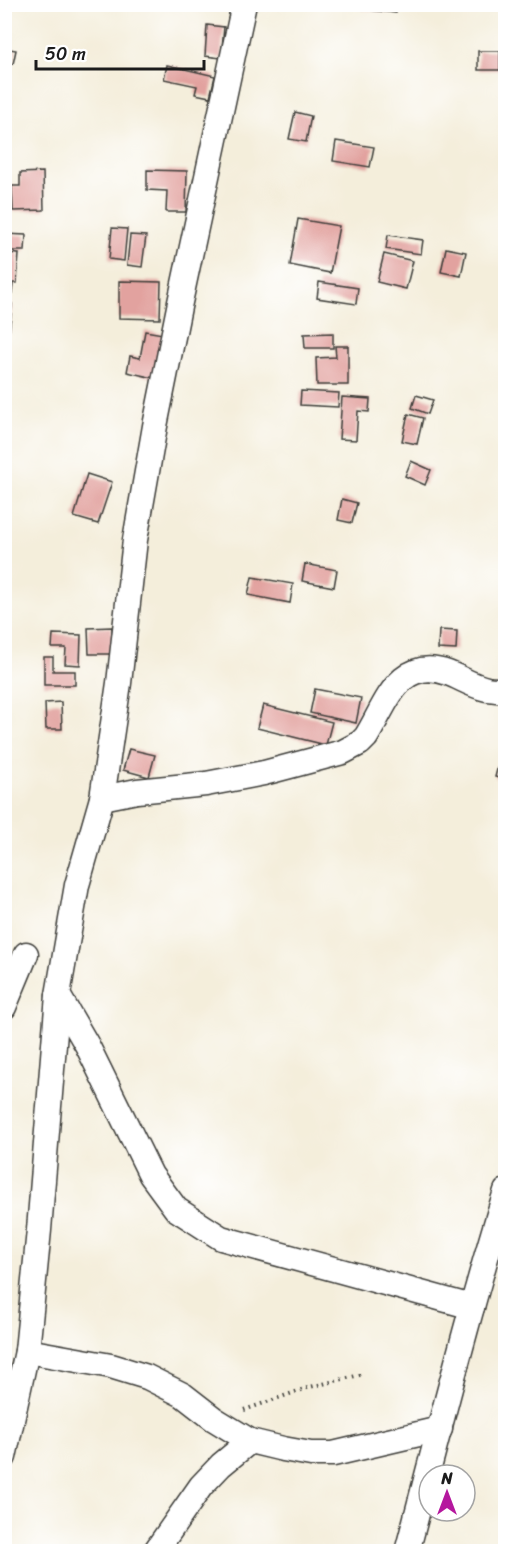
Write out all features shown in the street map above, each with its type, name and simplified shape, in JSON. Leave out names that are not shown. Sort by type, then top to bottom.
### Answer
[{"type":"street","points":[[4,1457],[27,1350],[58,995],[77,885],[102,798],[119,683],[137,529],[177,318],[244,4]]},
{"type":"street","points":[[102,798],[137,791],[206,784],[264,773],[344,752],[366,738],[397,684],[420,669],[446,672],[487,689],[506,691]]},
{"type":"street","points":[[4,1007],[26,954]]},
{"type":"street","points":[[58,995],[87,1045],[151,1175],[176,1209],[221,1238],[472,1307]]},
{"type":"street","points":[[407,1551],[440,1430],[453,1372],[506,1191]]},
{"type":"street","points":[[27,1350],[111,1366],[147,1377],[183,1395],[214,1419],[250,1441],[311,1454],[333,1454],[440,1430]]},
{"type":"street","points":[[155,1551],[201,1486],[221,1465],[250,1441]]},
{"type":"path","points":[[214,1419],[310,1387],[364,1374]]},
{"type":"building","points":[[360,4],[398,4],[396,13],[360,9]]},
{"type":"building","points":[[207,25],[224,27],[221,58],[205,56]]},
{"type":"building","points":[[4,48],[16,50],[13,64],[4,62]]},
{"type":"building","points":[[478,51],[500,51],[500,70],[478,70]]},
{"type":"building","points":[[167,65],[215,76],[210,97],[195,94],[197,86],[164,79]]},
{"type":"building","points":[[295,112],[311,116],[306,142],[289,139]]},
{"type":"building","points":[[336,141],[374,147],[370,167],[333,161]]},
{"type":"building","points":[[147,170],[187,171],[186,212],[166,212],[167,191],[147,190]]},
{"type":"building","points":[[43,172],[44,210],[13,211],[12,186],[20,186],[20,173]]},
{"type":"building","points":[[298,219],[339,226],[330,273],[290,265]]},
{"type":"building","points":[[112,228],[127,229],[124,261],[109,259]]},
{"type":"building","points":[[4,234],[26,235],[25,251],[4,251]]},
{"type":"building","points":[[130,235],[146,236],[142,267],[127,265]]},
{"type":"building","points":[[388,235],[423,240],[421,254],[386,249]]},
{"type":"building","points":[[446,248],[466,252],[461,276],[441,272]]},
{"type":"building","points":[[4,253],[19,254],[17,283],[13,283],[12,293],[4,293]]},
{"type":"building","points":[[384,254],[413,261],[406,289],[377,282]]},
{"type":"building","points":[[119,281],[161,282],[160,319],[119,318]]},
{"type":"building","points":[[319,282],[358,288],[356,304],[317,298]]},
{"type":"building","points":[[4,303],[12,304],[9,334],[4,333]]},
{"type":"building","points":[[145,331],[163,334],[154,378],[127,372],[130,356],[140,358]]},
{"type":"building","points":[[333,333],[333,348],[305,348],[304,334]]},
{"type":"building","points":[[335,346],[348,346],[348,385],[317,385],[316,358],[336,357]]},
{"type":"building","points":[[301,391],[339,393],[338,407],[300,405]]},
{"type":"building","points":[[416,395],[433,400],[428,414],[412,408]]},
{"type":"building","points":[[342,397],[370,399],[369,412],[358,411],[356,440],[339,439]]},
{"type":"building","points":[[408,414],[423,418],[417,444],[402,441]]},
{"type":"building","points":[[411,461],[431,470],[425,485],[405,476]]},
{"type":"building","points":[[87,474],[112,482],[98,524],[74,517]]},
{"type":"building","points":[[342,499],[357,503],[352,523],[338,520]]},
{"type":"building","points":[[305,564],[337,570],[334,587],[302,581]]},
{"type":"building","points":[[252,577],[293,584],[290,603],[248,595]]},
{"type":"building","points":[[112,627],[113,654],[89,654],[88,628]]},
{"type":"building","points":[[439,630],[457,631],[456,650],[438,649]]},
{"type":"building","points":[[53,634],[81,635],[80,665],[65,664],[66,648],[52,648]]},
{"type":"building","points":[[44,657],[53,657],[53,671],[75,671],[75,685],[44,685]]},
{"type":"building","points":[[315,689],[361,698],[356,723],[310,713]]},
{"type":"building","points":[[61,702],[62,729],[46,729],[45,703]]},
{"type":"building","points":[[263,705],[332,722],[326,745],[257,728]]},
{"type":"building","points":[[129,749],[155,755],[149,777],[123,770]]},
{"type":"building","points":[[499,762],[506,764],[506,780],[495,777]]}]
